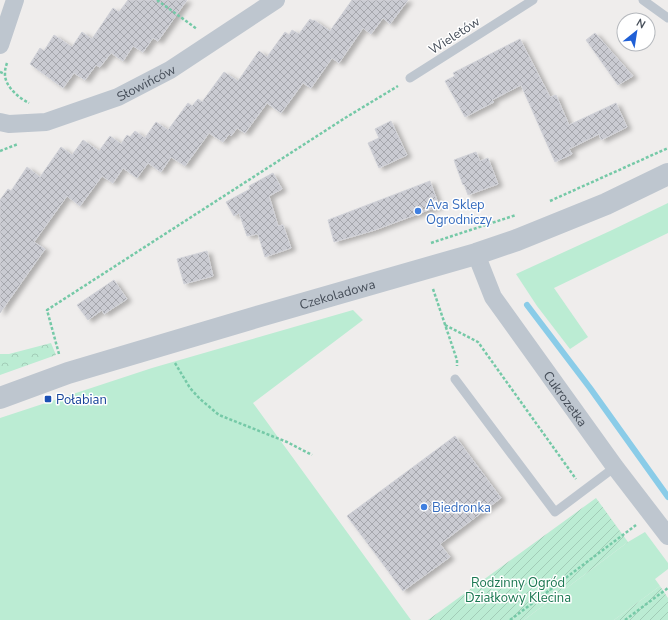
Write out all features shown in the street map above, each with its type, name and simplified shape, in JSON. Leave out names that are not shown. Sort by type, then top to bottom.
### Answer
[{"type":"street","name":"Słowińców","points":[[0,122],[9,124],[46,122],[118,97],[170,70],[276,0]]},
{"type":"street","points":[[0,44],[8,7]]},
{"type":"street","name":"Czekoladowa","points":[[0,398],[83,369],[476,254],[516,240],[606,204],[668,174]]},
{"type":"street","name":"Cukrozetka","points":[[476,254],[493,297],[615,467],[668,536]]},
{"type":"lane","name":"Wieletów","points":[[410,78],[532,0]]},
{"type":"lane","points":[[643,0],[668,18]]},
{"type":"lane","points":[[455,379],[555,512],[615,467]]},
{"type":"path","points":[[157,0],[198,29]]},
{"type":"path","points":[[0,72],[5,74],[7,83],[18,96],[27,103],[34,105]]},
{"type":"path","points":[[59,354],[46,310],[345,118],[410,78]]},
{"type":"path","points":[[544,204],[668,148]]},
{"type":"path","points":[[424,246],[438,240],[523,213]]},
{"type":"path","points":[[432,285],[457,360],[455,379]]},
{"type":"path","points":[[445,324],[478,342],[585,490]]},
{"type":"path","points":[[173,359],[190,388],[200,399],[219,415],[287,442],[312,455]]},
{"type":"path","points":[[510,620],[650,513]]},
{"type":"path","points":[[625,620],[668,588]]},
{"type":"green space","points":[[668,203],[668,233],[554,288],[588,337],[570,349],[537,306],[516,274]]},
{"type":"green space","points":[[353,310],[363,320],[253,403],[411,620],[0,620],[0,418],[152,368]]},
{"type":"green space","points":[[51,343],[56,355],[0,375],[0,354],[9,354]]},
{"type":"green space","name":"Rodzinny Ogród Działkowy Klecina","points":[[596,498],[628,542],[524,620],[428,620]]},
{"type":"green space","points":[[645,532],[668,563],[668,569],[655,579],[660,586],[614,620],[524,620],[628,542]]},
{"type":"green space","points":[[660,586],[668,598],[668,620],[614,620]]},
{"type":"building","points":[[128,0],[187,0],[158,41],[153,38],[143,52],[133,46],[123,61],[111,53],[100,67],[96,65],[85,80],[74,73],[63,88],[30,64],[40,48],[44,51],[54,35],[72,47],[82,32],[92,39],[113,8],[119,12]]},
{"type":"building","points":[[352,0],[408,0],[390,24],[383,18],[371,34],[363,28],[339,63],[332,58],[311,88],[303,83],[281,113],[267,103],[245,133],[237,128],[231,136],[229,134],[223,142],[209,133],[185,166],[171,157],[161,172],[148,163],[137,178],[123,168],[113,183],[102,176],[80,206],[67,196],[34,242],[45,249],[0,313],[0,200],[8,189],[11,191],[27,167],[40,177],[61,147],[72,155],[83,140],[99,151],[110,136],[121,144],[127,135],[130,137],[135,131],[145,138],[156,122],[168,130],[188,103],[192,106],[198,99],[202,102],[224,72],[238,81],[259,51],[267,57],[285,32],[289,35],[292,30],[299,34],[310,19],[313,21],[314,20],[330,31]]},
{"type":"building","points":[[595,33],[633,76],[618,85],[586,40]]},
{"type":"building","points":[[520,39],[550,97],[556,95],[569,125],[616,103],[627,127],[601,140],[599,134],[569,149],[572,154],[555,162],[521,85],[492,100],[494,102],[465,117],[445,81],[455,76],[453,73]]},
{"type":"building","points":[[391,121],[407,155],[379,168],[368,143],[379,138],[375,129]]},
{"type":"building","points":[[476,152],[480,161],[488,158],[498,184],[468,195],[454,160]]},
{"type":"building","points":[[273,173],[282,189],[269,196],[278,226],[283,225],[291,248],[265,257],[258,234],[247,236],[239,213],[234,216],[226,202],[250,189],[249,186]]},
{"type":"building","points":[[430,181],[439,206],[375,230],[334,242],[328,220]]},
{"type":"building","points":[[207,251],[213,276],[184,284],[177,259]]},
{"type":"building","points":[[114,280],[127,299],[104,314],[102,310],[88,320],[77,305]]},
{"type":"building","name":"Biedronka","points":[[455,436],[501,498],[440,544],[450,557],[403,591],[347,516]]},
{"type":"waterway","points":[[527,305],[590,388],[668,497]]},
{"type":"place","name":"Ava Sklep Ogrodniczy","points":[[418,211]]},
{"type":"place","name":"Połabian","points":[[48,399]]},
{"type":"place","name":"Biedronka","points":[[424,507]]}]
